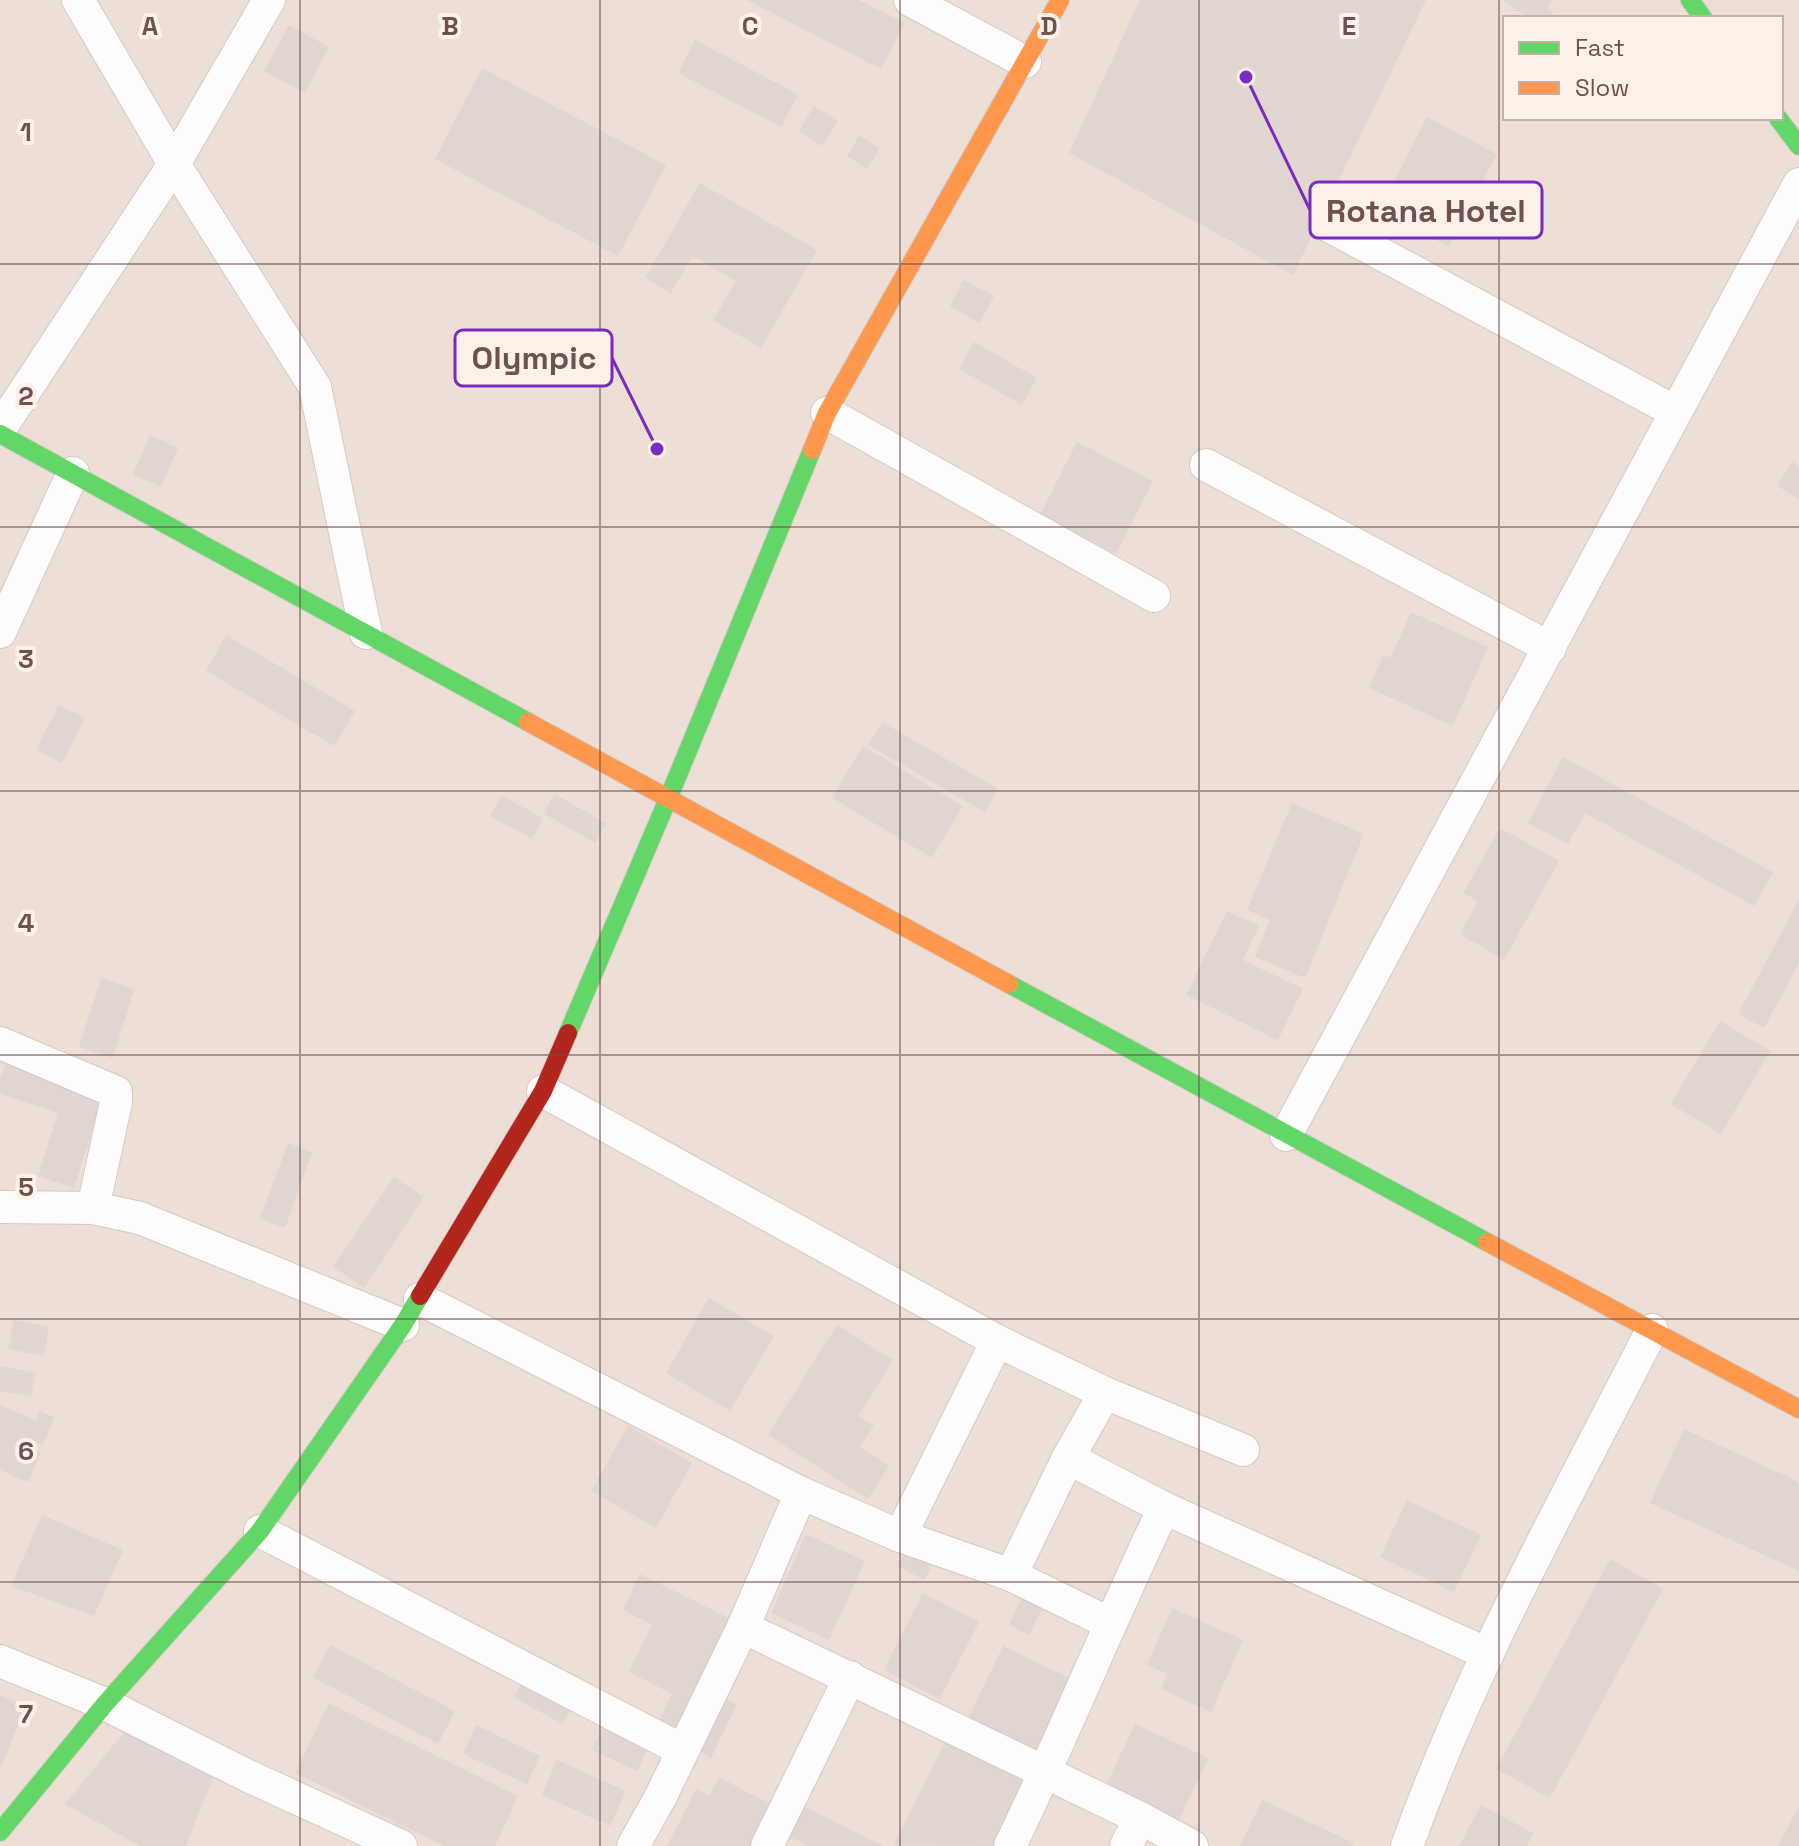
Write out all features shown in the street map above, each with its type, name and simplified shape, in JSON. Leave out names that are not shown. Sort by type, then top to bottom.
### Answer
[{"type":"street","points":[[78,0],[174,164],[315,387],[366,633]]},
{"type":"street","points":[[269,0],[174,164],[0,431],[1286,1135],[1799,1409]]},
{"type":"street","points":[[910,0],[1025,62]]},
{"type":"street","points":[[0,1832],[105,1704],[260,1531],[412,1312],[543,1091],[668,799],[827,413],[1060,0]]},
{"type":"street","points":[[1780,120],[1799,146]]},
{"type":"street","points":[[1286,1135],[1799,184]]},
{"type":"street","points":[[1329,226],[1674,411]]},
{"type":"street","points":[[827,413],[1154,596]]},
{"type":"street","points":[[1206,465],[1550,648]]},
{"type":"street","points":[[0,632],[73,473]]},
{"type":"street","points":[[0,1043],[116,1092],[93,1208]]},
{"type":"street","points":[[543,1091],[997,1341],[1105,1393],[1243,1450]]},
{"type":"street","points":[[0,1207],[93,1208],[140,1218],[412,1312],[801,1493],[900,1536],[1011,1575],[1109,1623]]},
{"type":"street","points":[[1407,1846],[1434,1772],[1488,1654],[1652,1330]]},
{"type":"street","points":[[900,1536],[997,1341]]},
{"type":"street","points":[[1011,1575],[1068,1458],[1105,1393]]},
{"type":"street","points":[[1068,1458],[1164,1508],[1488,1654]]},
{"type":"street","points":[[633,1846],[743,1627],[801,1493]]},
{"type":"street","points":[[1010,1846],[1164,1508]]},
{"type":"street","points":[[260,1531],[682,1750]]},
{"type":"street","points":[[743,1627],[1046,1772],[1192,1846]]},
{"type":"street","points":[[0,1661],[105,1704],[246,1775],[401,1846]]},
{"type":"street","points":[[767,1846],[850,1677]]},
{"type":"street","points":[[1126,1846],[1140,1818]]},
{"type":"shaded area","points":[[0,0],[1799,0],[1799,1846],[0,1846]]},
{"type":"building","points":[[747,0],[859,0],[904,23],[881,69]]},
{"type":"building","points":[[1140,0],[1426,0],[1293,275],[1069,153]]},
{"type":"building","points":[[1503,0],[1553,0],[1547,8],[1553,12],[1550,16],[1525,16]]},
{"type":"building","points":[[289,25],[329,47],[305,93],[264,71]]},
{"type":"building","points":[[695,40],[798,94],[781,127],[678,73]]},
{"type":"building","points":[[482,68],[666,165],[618,256],[435,159]]},
{"type":"building","points":[[814,106],[838,121],[822,146],[799,131]]},
{"type":"building","points":[[1427,117],[1497,154],[1449,247],[1380,209]]},
{"type":"building","points":[[859,136],[880,148],[867,169],[847,156]]},
{"type":"building","points":[[700,183],[817,250],[761,348],[713,320],[736,281],[692,256],[671,293],[645,278]]},
{"type":"building","points":[[963,280],[994,296],[980,323],[950,307]]},
{"type":"building","points":[[974,342],[1037,378],[1022,405],[959,369]]},
{"type":"building","points":[[150,435],[178,448],[161,487],[133,474]]},
{"type":"building","points":[[1077,442],[1153,481],[1116,554],[1040,515]]},
{"type":"building","points":[[1792,461],[1799,466],[1799,499],[1777,486]]},
{"type":"building","points":[[1411,612],[1488,647],[1453,726],[1369,688],[1383,656],[1391,657]]},
{"type":"building","points":[[226,635],[355,711],[334,746],[206,671]]},
{"type":"building","points":[[59,705],[85,718],[62,763],[36,750]]},
{"type":"building","points":[[882,722],[998,789],[985,812],[868,745]]},
{"type":"building","points":[[863,746],[963,806],[932,858],[832,798]]},
{"type":"building","points":[[1563,757],[1773,872],[1754,906],[1585,813],[1568,844],[1528,823]]},
{"type":"building","points":[[554,794],[606,823],[596,843],[544,814]]},
{"type":"building","points":[[501,795],[543,818],[532,839],[490,816]]},
{"type":"building","points":[[1292,803],[1364,834],[1305,978],[1255,957],[1270,920],[1247,910]]},
{"type":"building","points":[[1500,828],[1559,861],[1504,960],[1460,934],[1478,901],[1463,893]]},
{"type":"building","points":[[1799,900],[1799,963],[1764,1028],[1738,1014]]},
{"type":"building","points":[[1227,911],[1259,926],[1243,960],[1303,989],[1278,1040],[1186,995]]},
{"type":"building","points":[[101,978],[134,989],[113,1058],[79,1047]]},
{"type":"building","points":[[1720,1021],[1770,1051],[1721,1134],[1671,1104]]},
{"type":"building","points":[[7,1058],[105,1090],[74,1188],[38,1176],[58,1113],[0,1094],[0,1080]]},
{"type":"building","points":[[288,1143],[312,1152],[285,1228],[260,1219]]},
{"type":"building","points":[[394,1177],[424,1197],[364,1288],[333,1267]]},
{"type":"building","points":[[709,1298],[774,1336],[730,1411],[666,1373]]},
{"type":"building","points":[[14,1320],[49,1327],[44,1356],[8,1349]]},
{"type":"building","points":[[837,1325],[893,1360],[858,1416],[874,1425],[860,1447],[889,1466],[868,1499],[768,1435]]},
{"type":"building","points":[[0,1366],[36,1373],[31,1396],[0,1391]]},
{"type":"building","points":[[0,1405],[36,1420],[39,1411],[54,1417],[43,1445],[32,1441],[29,1447],[41,1452],[28,1482],[0,1470]]},
{"type":"building","points":[[628,1426],[692,1463],[656,1528],[591,1491]]},
{"type":"building","points":[[1684,1429],[1799,1482],[1799,1571],[1650,1503]]},
{"type":"building","points":[[1407,1500],[1481,1535],[1454,1592],[1380,1557]]},
{"type":"building","points":[[42,1515],[123,1550],[94,1616],[11,1586]]},
{"type":"building","points":[[806,1534],[865,1561],[829,1640],[771,1613]]},
{"type":"building","points":[[910,1542],[937,1556],[924,1580],[897,1566]]},
{"type":"building","points":[[1610,1559],[1663,1589],[1550,1798],[1496,1769]]},
{"type":"building","points":[[640,1574],[735,1621],[679,1734],[658,1723],[672,1694],[629,1672],[652,1625],[623,1610]]},
{"type":"building","points":[[923,1593],[979,1622],[940,1699],[884,1670]]},
{"type":"building","points":[[1024,1593],[1045,1603],[1029,1635],[1009,1625]]},
{"type":"building","points":[[1172,1608],[1243,1640],[1211,1712],[1161,1689],[1167,1674],[1147,1665]]},
{"type":"building","points":[[330,1645],[455,1711],[438,1744],[313,1677]]},
{"type":"building","points":[[1003,1646],[1073,1680],[1037,1757],[966,1723]]},
{"type":"building","points":[[526,1675],[575,1702],[563,1724],[514,1698]]},
{"type":"building","points":[[713,1692],[737,1704],[711,1758],[687,1748]]},
{"type":"building","points":[[0,1696],[26,1706],[0,1770]]},
{"type":"building","points":[[329,1703],[518,1796],[495,1846],[444,1846],[295,1773]]},
{"type":"building","points":[[604,1724],[649,1745],[637,1771],[592,1750]]},
{"type":"building","points":[[1135,1724],[1208,1758],[1175,1829],[1102,1794]]},
{"type":"building","points":[[130,1725],[216,1770],[186,1846],[140,1846],[65,1804]]},
{"type":"building","points":[[476,1725],[540,1756],[527,1784],[463,1754]]},
{"type":"building","points":[[946,1741],[1029,1783],[998,1846],[894,1845]]},
{"type":"building","points":[[557,1760],[626,1791],[610,1826],[542,1795]]},
{"type":"building","points":[[719,1777],[773,1806],[752,1846],[667,1846],[696,1789],[709,1796]]},
{"type":"building","points":[[1262,1800],[1354,1843],[1352,1846],[1240,1846]]},
{"type":"building","points":[[797,1803],[883,1846],[809,1846],[782,1833]]},
{"type":"building","points":[[1481,1805],[1533,1833],[1527,1846],[1459,1846]]},
{"type":"building","points":[[1799,1806],[1799,1846],[1778,1846]]},
{"type":"traffic: fast","points":[[1690,0],[1702,16]]},
{"type":"traffic: fast","points":[[1780,120],[1799,146]]},
{"type":"traffic: fast","points":[[0,434],[528,722]]},
{"type":"traffic: fast","points":[[568,1033],[812,450]]},
{"type":"traffic: fast","points":[[1009,984],[1487,1242]]},
{"type":"traffic: fast","points":[[0,1832],[105,1704],[260,1531],[420,1296]]},
{"type":"traffic: slow","points":[[812,450],[827,413],[1060,0]]},
{"type":"traffic: slow","points":[[528,722],[1009,984]]},
{"type":"traffic: slow","points":[[1487,1242],[1799,1409]]},
{"type":"traffic: jam","points":[[420,1296],[543,1091],[568,1033]]},
{"type":"place","name":"Rotana Hotel","points":[[1246,77]]},
{"type":"place","name":"Olympic","points":[[657,449]]}]
